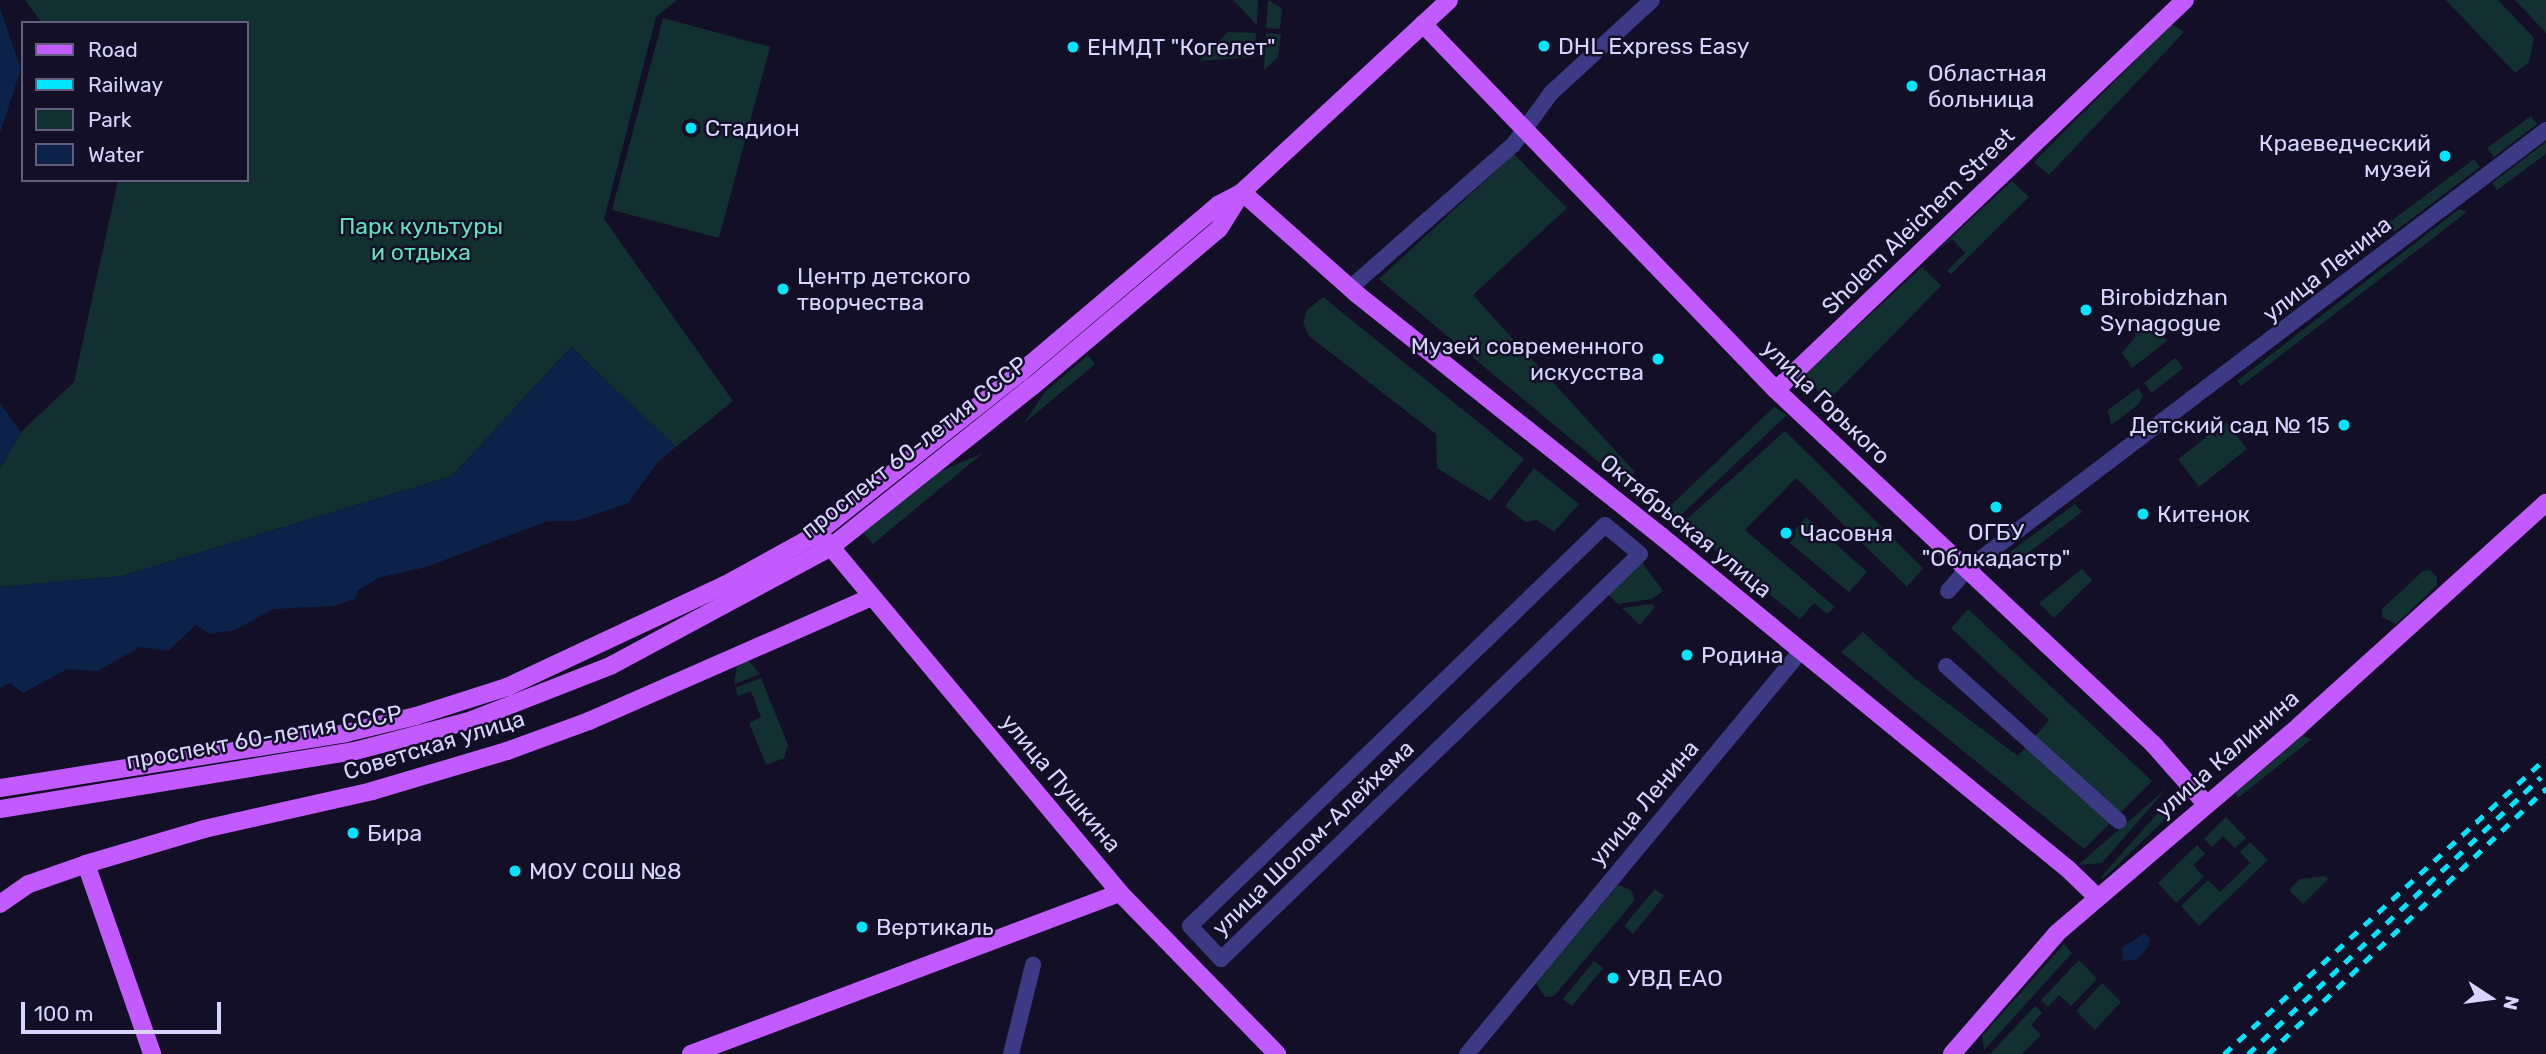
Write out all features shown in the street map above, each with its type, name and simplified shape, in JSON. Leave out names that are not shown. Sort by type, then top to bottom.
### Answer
[{"type":"main road","name":"проспект 60-летия СССР","points":[[0,788],[81,772],[346,733],[485,694],[604,645],[818,532],[1020,373],[1218,205],[1242,192],[1449,0]]},
{"type":"main road","name":"Sholem Aleichem Street","points":[[1776,390],[2185,0]]},
{"type":"main road","name":"улица Горького","points":[[1423,24],[1776,390],[2154,745],[2206,804]]},
{"type":"main road","name":"проспект 60-летия СССР","points":[[0,809],[84,792],[355,751],[472,720],[612,665],[831,547],[1219,229],[1242,192]]},
{"type":"main road","name":"Октябрьская улица","points":[[1242,192],[1350,288],[1801,651],[2098,898]]},
{"type":"main road","name":"улица Калинина","points":[[1952,1054],[2057,933],[2546,503]]},
{"type":"main road","name":"улица Пушкина","points":[[818,532],[1120,893],[1277,1054]]},
{"type":"main road","name":"Советская улица","points":[[0,904],[29,884],[86,864],[204,830],[372,792],[507,751],[601,716],[871,597]]},
{"type":"main road","points":[[81,772],[84,792]]},
{"type":"main road","points":[[86,864],[152,1054]]},
{"type":"main road","points":[[691,1054],[1120,893]]},
{"type":"street","points":[[1350,288],[1513,145],[1522,127],[1550,93],[1653,0]]},
{"type":"street","name":"улица Ленина","points":[[1948,591],[1967,569],[2546,130]]},
{"type":"street","name":"улица Шолом-Алейхема","points":[[1605,525],[1640,554],[1221,959],[1190,926],[1605,525]]},
{"type":"street","name":"улица Ленина","points":[[1467,1054],[1801,651]]},
{"type":"street","points":[[1946,666],[2119,821]]},
{"type":"street","points":[[1011,1054],[1033,965]]},
{"type":"green space","name":"Парк культуры и отдыха","points":[[25,0],[677,0],[656,17],[604,219],[733,401],[676,447],[571,347],[452,476],[122,576],[0,587],[0,468],[21,432],[74,382],[118,182],[248,182],[248,21],[41,21]]},
{"type":"green space","points":[[1233,0],[1258,0],[1257,25]]},
{"type":"green space","points":[[1268,0],[1282,8],[1280,29],[1266,28]]},
{"type":"green space","points":[[2446,0],[2498,0],[2534,38],[2529,62],[2515,73]]},
{"type":"green space","points":[[2515,0],[2546,0],[2546,33]]},
{"type":"green space","name":"Стадион","points":[[663,18],[770,47],[719,238],[612,210]]},
{"type":"green space","points":[[2172,24],[2184,32],[2049,175],[2034,162]]},
{"type":"green space","points":[[1228,32],[1256,33],[1255,57],[1199,61]]},
{"type":"green space","points":[[1266,33],[1281,34],[1278,57],[1264,70]]},
{"type":"green space","points":[[2531,116],[2537,124],[2494,157],[2487,148]]},
{"type":"green space","points":[[2546,142],[2546,154],[2497,190],[2492,183]]},
{"type":"green space","points":[[1514,154],[1567,208],[1473,295],[1635,472],[1624,483],[1379,279]]},
{"type":"green space","points":[[2474,159],[2480,167],[2394,232],[2387,224]]},
{"type":"green space","points":[[2012,181],[2029,197],[1951,274],[1947,271],[1965,253],[1952,239],[1932,255]]},
{"type":"green space","points":[[2459,209],[2467,212],[2241,386],[2237,381]]},
{"type":"green space","points":[[1922,267],[1941,286],[1829,400],[1802,377]]},
{"type":"green space","points":[[1323,297],[1524,459],[1490,501],[1437,468],[1436,434],[1309,336],[1303,323],[1307,310]]},
{"type":"green space","points":[[2158,326],[2167,341],[2132,368],[2122,353],[2136,336],[2134,330]]},
{"type":"green space","points":[[1088,355],[1095,364],[1023,424],[1045,392]]},
{"type":"green space","points":[[2175,358],[2183,368],[2152,393],[2144,383]]},
{"type":"green space","points":[[2138,388],[2143,396],[2138,405],[2111,425],[2108,410]]},
{"type":"green space","points":[[1774,407],[1787,415],[1680,516],[1666,510]]},
{"type":"green space","points":[[2226,422],[2247,449],[2199,487],[2178,459]]},
{"type":"green space","points":[[1785,431],[1923,568],[1907,587],[1796,478],[1745,530],[1835,607],[1827,614],[1814,603],[1800,619],[1688,528],[1685,521]]},
{"type":"green space","points":[[983,453],[873,544],[862,531],[939,472]]},
{"type":"green space","points":[[1534,468],[1579,504],[1554,532],[1537,520],[1525,522],[1505,506]]},
{"type":"green space","points":[[2075,504],[2082,512],[2007,569],[1999,560]]},
{"type":"green space","points":[[1806,517],[1867,572],[1849,592],[1786,540]]},
{"type":"green space","points":[[1641,561],[1663,591],[1652,599],[1618,604],[1607,593]]},
{"type":"green space","points":[[2082,569],[2092,580],[2054,618],[2039,603]]},
{"type":"green space","points":[[2430,570],[2437,577],[2437,585],[2396,624],[2382,617],[2382,609],[2423,571]]},
{"type":"green space","points":[[1652,604],[1655,607],[1640,625],[1622,608]]},
{"type":"green space","points":[[1968,609],[2152,781],[2084,849],[1841,652],[1863,632],[1914,678],[2018,756],[2049,720],[1951,628]]},
{"type":"green space","points":[[748,660],[760,674],[734,684],[737,665]]},
{"type":"green space","points":[[761,678],[788,745],[784,758],[766,765],[749,723],[761,717],[751,691],[738,696],[735,688]]},
{"type":"green space","points":[[2302,736],[2312,739],[2238,798],[2235,793]]},
{"type":"green space","points":[[2167,788],[2102,863],[2078,865]]},
{"type":"green space","points":[[2178,790],[2183,802],[2103,879],[2101,877]]},
{"type":"green space","points":[[2226,817],[2246,838],[2235,848],[2223,836],[2212,847],[2204,839]]},
{"type":"green space","points":[[2250,842],[2268,860],[2199,926],[2181,906],[2208,880],[2220,892],[2250,863],[2240,852]]},
{"type":"green space","points":[[2197,845],[2205,854],[2193,865],[2204,877],[2176,903],[2158,883]]},
{"type":"green space","points":[[2325,876],[2328,879],[2303,904],[2289,890],[2300,879]]},
{"type":"green space","points":[[1618,885],[1631,890],[1635,900],[1554,996],[1545,997],[1536,983]]},
{"type":"green space","points":[[1655,889],[1664,896],[1633,934],[1624,926]]},
{"type":"green space","points":[[2064,944],[2072,953],[1984,1050],[1982,1036]]},
{"type":"green space","points":[[2079,960],[2097,979],[2071,1006],[2059,995],[2048,1007],[2041,1000]]},
{"type":"green space","points":[[1594,961],[1603,968],[1572,1006],[1563,999]]},
{"type":"green space","points":[[2102,983],[2121,1002],[2095,1030],[2076,1011]]},
{"type":"green space","points":[[2035,1006],[2042,1013],[2031,1025],[2041,1035],[2022,1054],[1990,1054]]},
{"type":"water","points":[[0,8],[21,69],[0,133]]},
{"type":"water","points":[[571,347],[676,447],[657,463],[628,503],[576,521],[548,521],[426,567],[378,578],[358,591],[355,599],[334,606],[273,609],[235,630],[209,634],[196,625],[168,651],[140,647],[98,671],[67,669],[23,693],[10,683],[0,688],[0,587],[122,576],[452,476]]},
{"type":"water","points":[[0,403],[21,432],[0,468]]},
{"type":"water","points":[[2144,933],[2150,939],[2148,947],[2136,960],[2123,961],[2122,948]]},
{"type":"railway","points":[[2224,1054],[2546,758]]},
{"type":"railway","points":[[2248,1054],[2541,777]]},
{"type":"railway","points":[[2268,1054],[2546,788]]},
{"type":"place","name":"DHL Express Easy","points":[[1544,46]]},
{"type":"place","name":"ЕНМДТ \"Когелет\"","points":[[1073,47]]},
{"type":"place","name":"Областная больница","points":[[1912,86]]},
{"type":"place","name":"Стадион","points":[[691,128]]},
{"type":"place","name":"Краеведческий музей","points":[[2445,156]]},
{"type":"place","name":"Центр детского творчества","points":[[783,289]]},
{"type":"place","name":"Birobidzhan Synagogue","points":[[2086,310]]},
{"type":"place","name":"Музей современного искусства","points":[[1658,359]]},
{"type":"place","name":"Детский сад № 15","points":[[2344,425]]},
{"type":"place","name":"ОГБУ \"Облкадастр\"","points":[[1996,507]]},
{"type":"place","name":"Китенок","points":[[2143,514]]},
{"type":"place","name":"Часовня","points":[[1786,533]]},
{"type":"place","name":"Родина","points":[[1687,655]]},
{"type":"place","name":"Бира","points":[[353,833]]},
{"type":"place","name":"МОУ СОШ №8","points":[[515,871]]},
{"type":"place","name":"Вертикаль","points":[[862,927]]},
{"type":"place","name":"УВД ЕАО","points":[[1613,978]]}]
